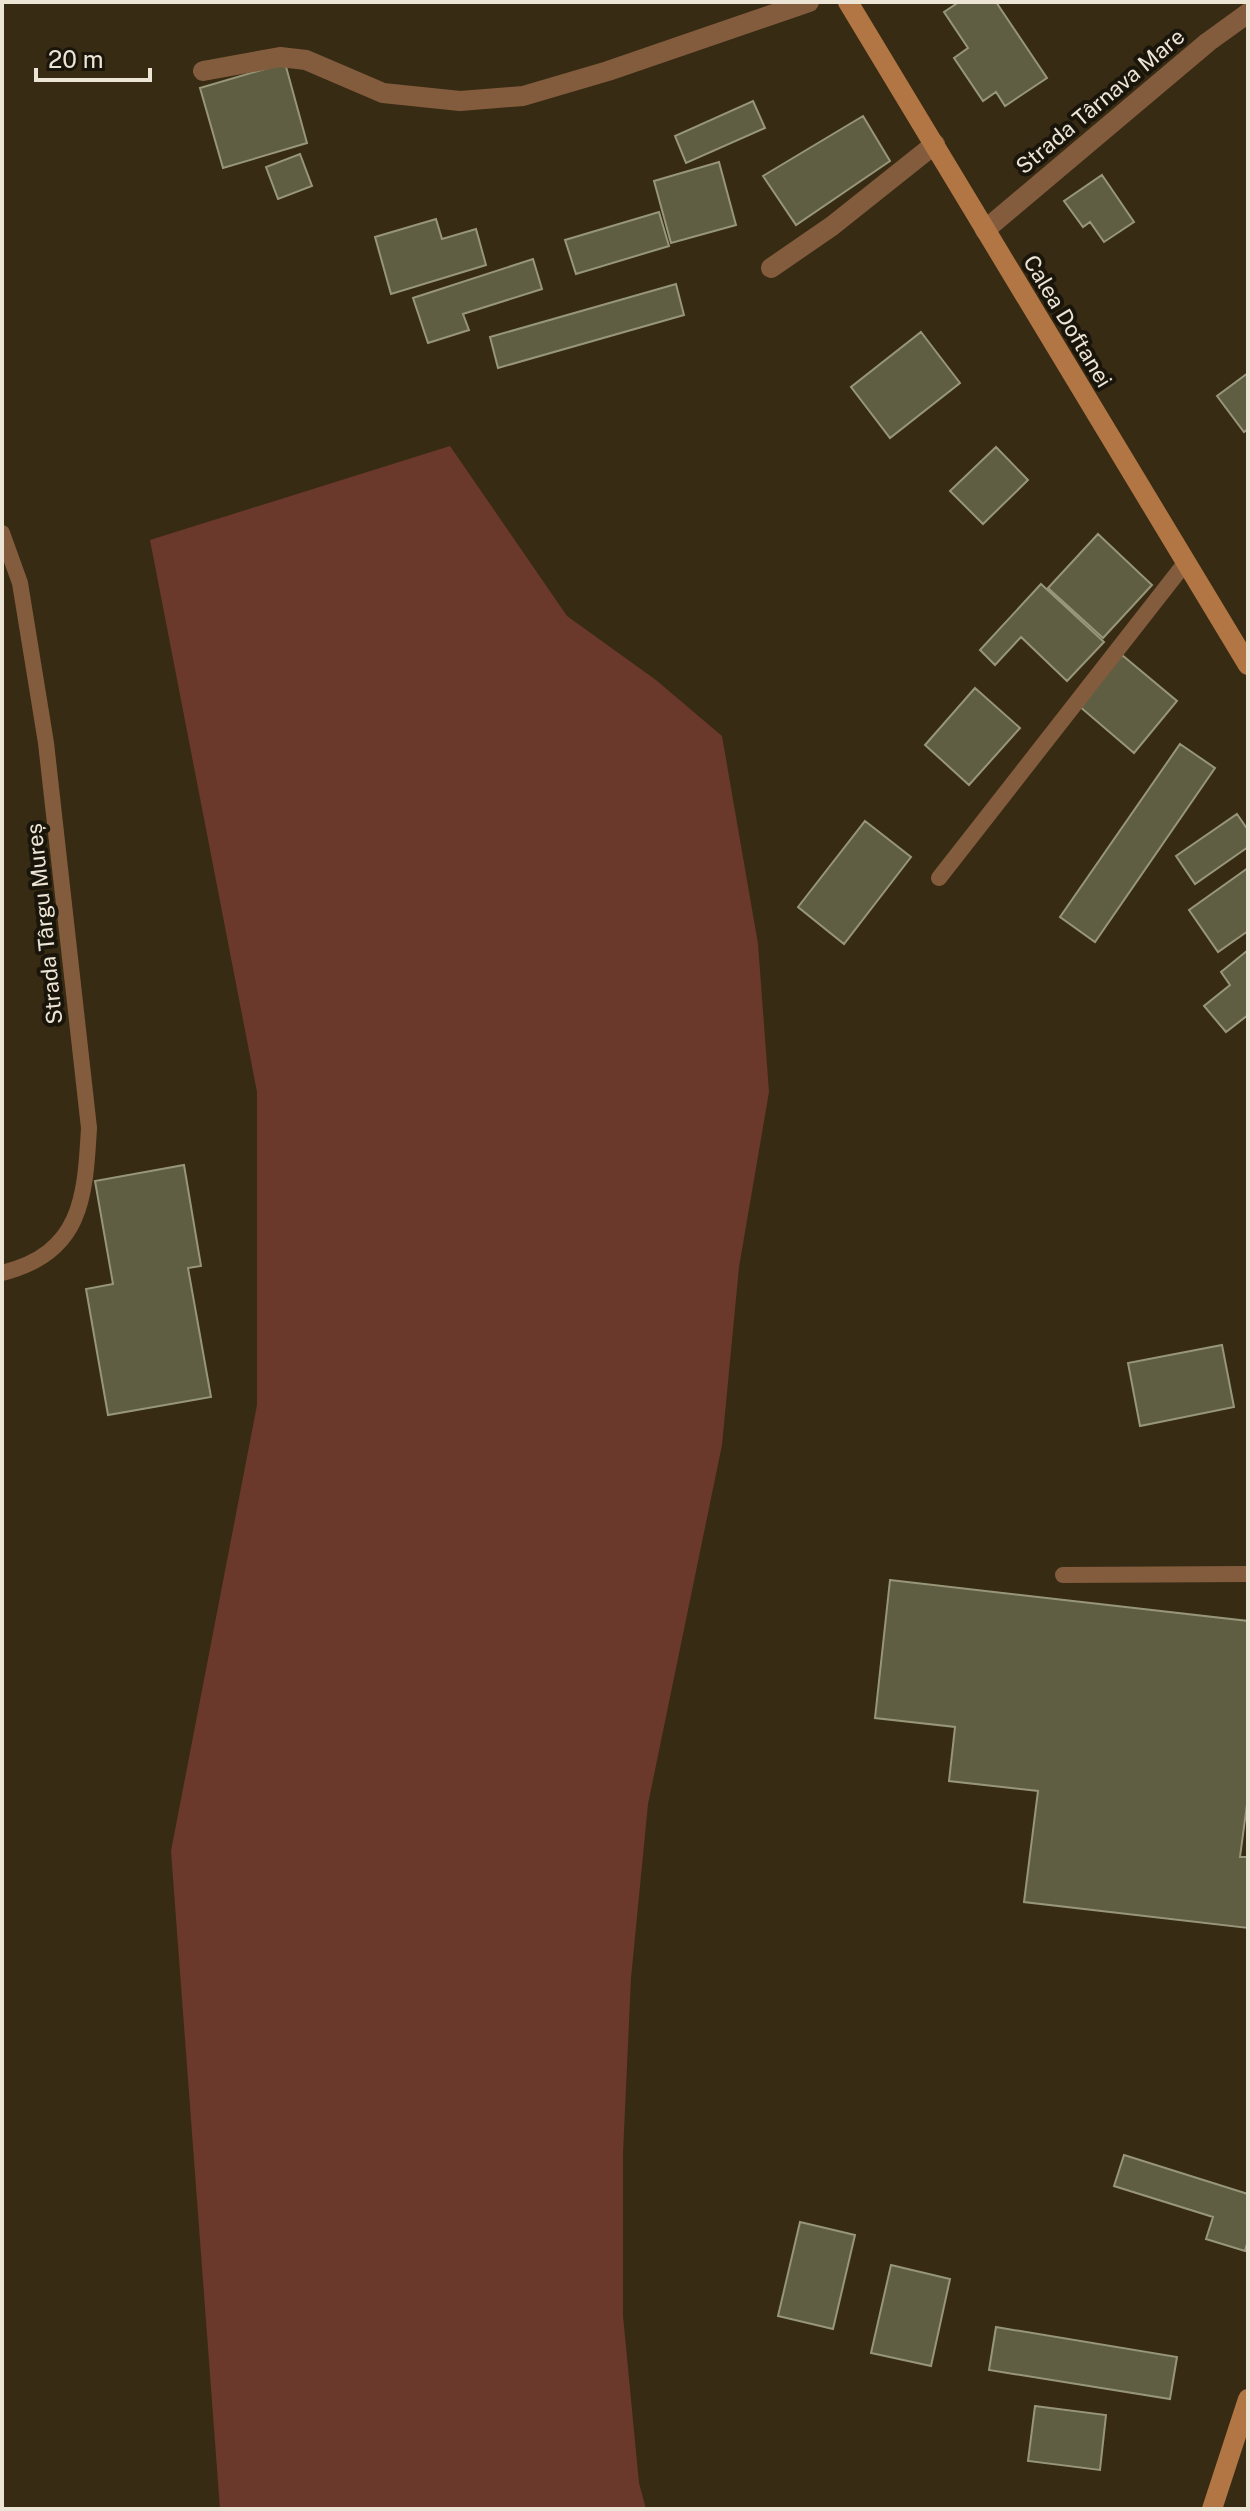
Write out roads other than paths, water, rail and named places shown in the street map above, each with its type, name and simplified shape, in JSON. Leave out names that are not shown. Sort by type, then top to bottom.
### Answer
[{"type":"main road","name":"Calea Doftanei","points":[[848,2],[1248,665]]},
{"type":"main road","points":[[1212,2509],[1248,2399]]},
{"type":"street","points":[[203,71],[280,57],[306,60],[383,93],[460,101],[523,96],[608,71],[809,2]]},
{"type":"street","name":"Strada Târnava Mare","points":[[985,230],[1208,42],[1248,13]]},
{"type":"street","points":[[771,268],[832,226],[935,144]]},
{"type":"lane","name":"Strada Târgu Mureș","points":[[2,533],[20,583],[46,743],[89,1128],[86,1181],[76,1220],[60,1241],[29,1266],[2,1273]]},
{"type":"lane","points":[[939,878],[1186,562]]},
{"type":"lane","points":[[1063,1575],[1248,1574]]}]
